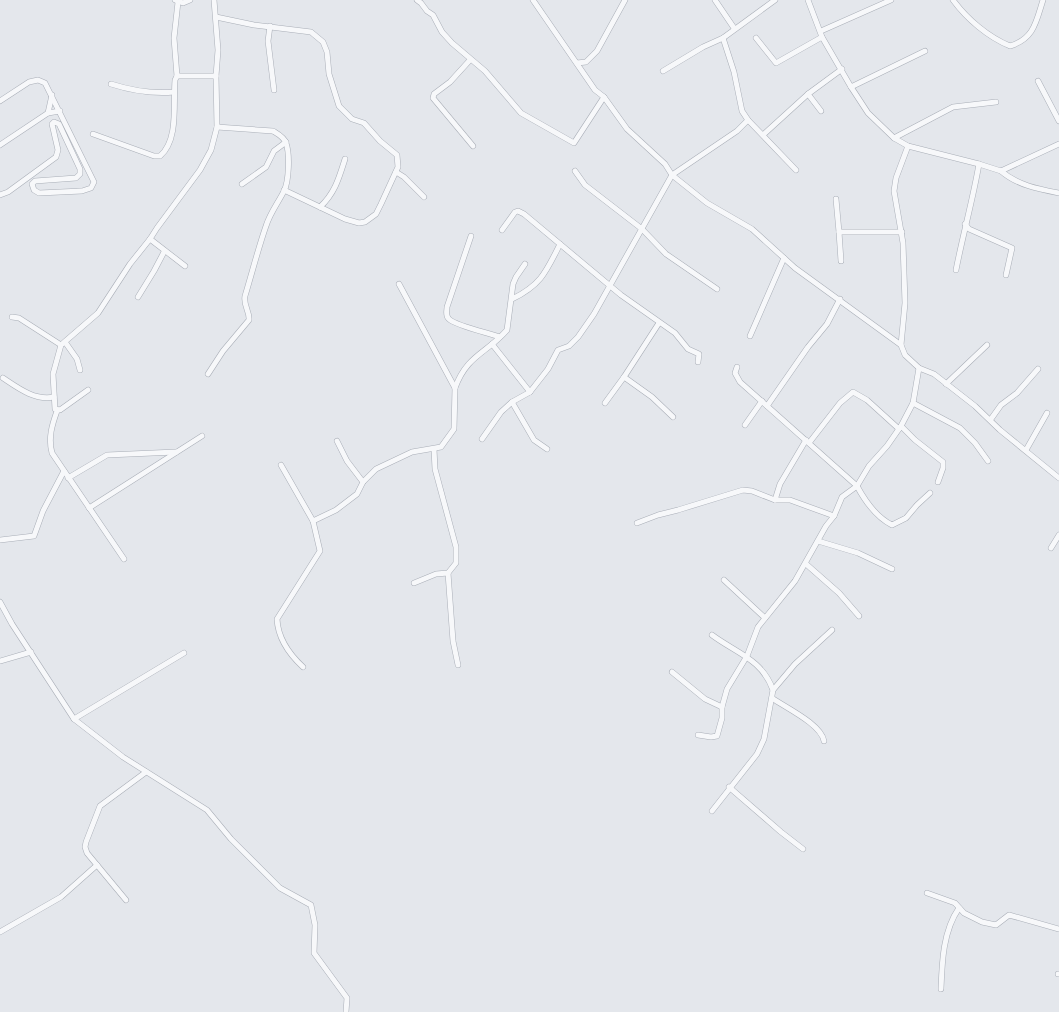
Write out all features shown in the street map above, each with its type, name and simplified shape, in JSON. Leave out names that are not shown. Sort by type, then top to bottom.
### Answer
[{"type":"street","points":[[93,134],[154,156],[160,156],[168,147],[172,131],[174,92],[177,76],[174,38],[177,1],[183,3],[190,0]]},
{"type":"street","points":[[57,411],[55,409],[53,374],[63,343],[98,313],[130,264],[200,170],[211,150],[217,127],[216,76],[218,50],[214,0]]},
{"type":"street","points":[[533,0],[595,90],[604,97],[627,129],[665,164],[672,175],[707,202],[752,229],[784,258],[901,345]]},
{"type":"street","points":[[577,63],[586,62],[597,51],[625,0]]},
{"type":"street","points":[[715,0],[734,28]]},
{"type":"street","points":[[663,71],[703,47],[723,38],[734,28],[775,0]]},
{"type":"street","points":[[808,0],[822,36],[851,87],[868,113],[894,138],[908,146],[979,164],[1001,171],[1011,180],[1016,182],[1059,193]]},
{"type":"street","points":[[873,0],[875,6]]},
{"type":"street","points":[[821,31],[891,0]]},
{"type":"street","points":[[953,0],[964,13],[982,29],[994,38],[1010,46],[1021,43],[1032,32],[1043,0]]},
{"type":"street","points":[[420,1],[426,11],[433,15],[442,32],[470,60],[486,71],[521,113],[574,143],[604,97]]},
{"type":"street","points":[[216,17],[311,32],[323,42],[329,61],[331,85],[339,106],[352,119],[364,123],[380,141],[397,155],[398,164],[396,172],[376,214],[365,222],[359,223],[345,219],[284,190]]},
{"type":"street","points":[[270,26],[268,45],[274,90]]},
{"type":"street","points":[[756,38],[776,63],[822,36]]},
{"type":"street","points":[[723,38],[734,72],[742,111],[748,120],[796,170]]},
{"type":"street","points":[[851,87],[925,51]]},
{"type":"street","points":[[470,60],[450,82],[434,94],[433,98],[473,146]]},
{"type":"street","points":[[763,136],[808,94],[842,69]]},
{"type":"street","points":[[177,76],[216,76]]},
{"type":"street","points":[[0,101],[34,80],[45,83],[94,182],[91,188],[82,191],[39,193],[34,190],[32,184],[35,181],[76,178],[80,174],[80,169],[59,124],[54,122],[52,124],[58,150],[56,157],[8,192],[0,195]]},
{"type":"street","points":[[1038,81],[1059,121]]},
{"type":"street","points":[[111,84],[136,92],[174,92]]},
{"type":"street","points":[[808,94],[821,111]]},
{"type":"street","points":[[48,113],[52,95]]},
{"type":"street","points":[[894,138],[953,107],[996,102]]},
{"type":"street","points":[[0,145],[48,113],[60,111]]},
{"type":"street","points":[[482,439],[494,421],[512,402],[530,392],[548,369],[558,350],[569,346],[578,337],[610,285],[672,175],[737,131],[748,120]]},
{"type":"street","points":[[208,374],[223,351],[249,320],[244,301],[256,263],[258,248],[268,218],[284,190],[288,167],[286,142],[280,135],[273,131],[217,127]]},
{"type":"street","points":[[242,184],[266,167],[274,151],[286,142]]},
{"type":"street","points":[[1001,171],[1059,144]]},
{"type":"street","points":[[908,146],[896,178],[894,191],[902,232],[905,303],[901,345],[905,355],[919,368],[934,374],[991,419],[1000,430],[1059,478]]},
{"type":"street","points":[[320,207],[337,186],[345,159]]},
{"type":"street","points":[[956,270],[979,164]]},
{"type":"street","points":[[575,171],[585,186],[642,229],[666,254],[717,288]]},
{"type":"street","points":[[396,172],[404,177],[424,197]]},
{"type":"street","points":[[836,199],[841,261]]},
{"type":"street","points":[[502,230],[512,216],[518,211],[610,285],[659,323],[675,333],[688,349],[699,354],[698,362]]},
{"type":"street","points":[[965,224],[969,229],[1012,248],[1006,275]]},
{"type":"street","points":[[839,232],[902,232]]},
{"type":"street","points":[[471,236],[447,307],[446,316],[449,319],[500,337]]},
{"type":"street","points":[[150,239],[164,252],[185,266]]},
{"type":"street","points":[[512,300],[535,286],[543,277],[560,244]]},
{"type":"street","points":[[138,297],[164,252]]},
{"type":"street","points":[[750,336],[784,258]]},
{"type":"street","points":[[313,521],[336,510],[357,494],[363,482],[370,474],[389,462],[412,452],[441,447],[454,429],[455,388],[460,376],[468,363],[507,330],[516,276],[525,264]]},
{"type":"street","points":[[399,284],[455,388]]},
{"type":"street","points":[[767,406],[808,347],[827,324],[840,299]]},
{"type":"street","points":[[12,317],[19,318],[63,343],[77,359],[80,370]]},
{"type":"street","points":[[606,402],[659,323]]},
{"type":"street","points":[[492,344],[530,392]]},
{"type":"street","points":[[946,384],[987,345]]},
{"type":"street","points":[[737,367],[736,376],[856,486],[866,501],[882,519],[892,525],[906,518],[930,493]]},
{"type":"street","points":[[698,735],[711,737],[717,736],[727,689],[747,656],[754,634],[765,618],[795,582],[826,526],[834,516],[842,497],[856,486],[869,466],[887,446],[900,427],[913,403],[919,368]]},
{"type":"street","points":[[991,419],[1001,405],[1016,393],[1038,369]]},
{"type":"street","points":[[624,377],[652,397],[673,417]]},
{"type":"street","points":[[3,378],[38,397],[46,399],[54,397]]},
{"type":"street","points":[[88,390],[57,411],[52,424],[50,444],[52,453],[68,478],[124,559]]},
{"type":"street","points":[[775,500],[780,484],[807,442],[840,404],[853,392],[867,400],[943,462],[943,468],[938,482]]},
{"type":"street","points":[[745,425],[762,401]]},
{"type":"street","points":[[512,402],[534,440],[547,449]]},
{"type":"street","points":[[913,403],[960,428],[975,443],[988,461]]},
{"type":"street","points":[[1026,450],[1047,413]]},
{"type":"street","points":[[89,508],[202,436]]},
{"type":"street","points":[[337,441],[346,461],[363,482]]},
{"type":"street","points":[[434,449],[435,469],[456,547],[456,562],[448,573],[452,640],[458,665]]},
{"type":"street","points":[[68,478],[107,455],[177,452]]},
{"type":"street","points":[[281,465],[313,521],[320,551],[277,619],[277,631],[290,655],[303,667]]},
{"type":"street","points":[[0,540],[34,536],[43,511],[64,471]]},
{"type":"street","points":[[637,523],[736,491],[752,491],[775,500],[790,500],[834,516]]},
{"type":"street","points":[[1051,548],[1059,535]]},
{"type":"street","points":[[818,541],[858,553],[892,569]]},
{"type":"street","points":[[806,564],[839,593],[859,616]]},
{"type":"street","points":[[414,583],[436,574],[448,573]]},
{"type":"street","points":[[724,580],[765,618]]},
{"type":"street","points":[[0,602],[12,624],[74,719],[146,772],[207,810],[231,839],[280,888],[311,905],[315,925],[314,952],[347,998],[346,1012]]},
{"type":"street","points":[[773,690],[795,664],[832,630]]},
{"type":"street","points":[[712,635],[747,656],[763,672],[773,690],[764,738],[757,754],[712,811]]},
{"type":"street","points":[[0,661],[31,652]]},
{"type":"street","points":[[74,719],[184,653]]},
{"type":"street","points":[[672,672],[705,699],[722,707]]},
{"type":"street","points":[[772,698],[814,727],[821,734],[824,742]]},
{"type":"street","points":[[126,900],[97,865],[85,847],[100,806],[146,772]]},
{"type":"street","points":[[730,787],[781,832],[803,849]]},
{"type":"street","points":[[0,932],[61,897],[97,865]]},
{"type":"street","points":[[928,893],[955,903],[964,913],[989,924],[996,925],[1009,915],[1059,929]]},
{"type":"street","points":[[941,989],[942,954],[952,918],[960,908]]}]
